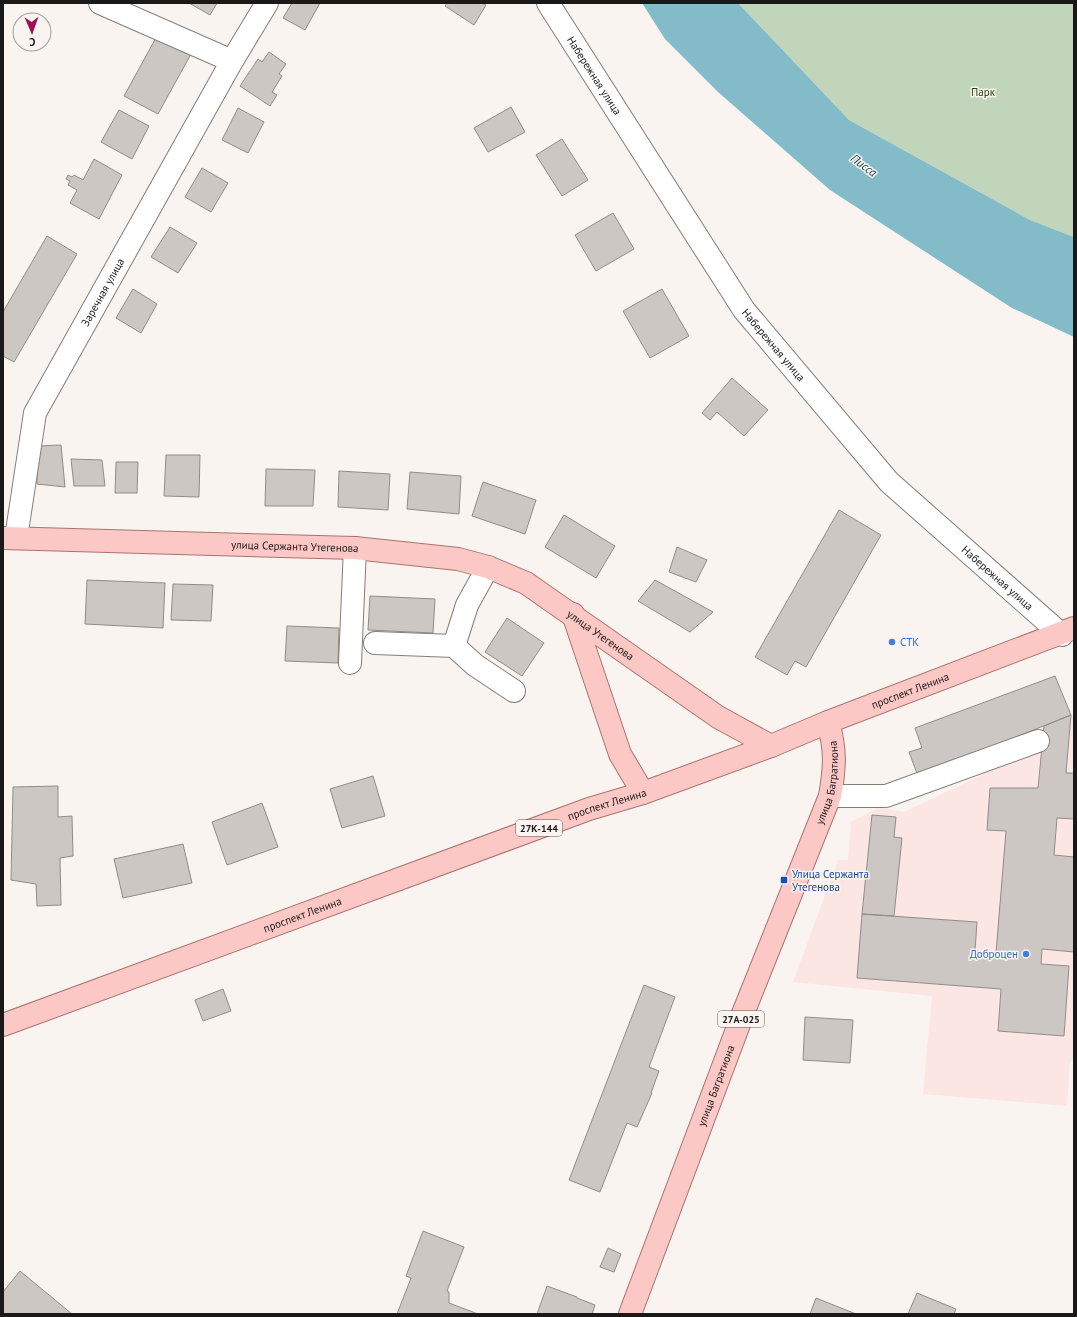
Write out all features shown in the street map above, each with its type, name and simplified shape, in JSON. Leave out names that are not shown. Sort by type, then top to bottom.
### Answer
[{"type":"main road","name":"улица Сержанта Утегенова","points":[[9,538],[355,548],[458,559],[488,567],[526,583],[573,614]]},
{"type":"main road","name":"улица Утегенова","points":[[573,614],[718,717],[771,746]]},
{"type":"main road","name":"улица Утегенова","points":[[573,614],[620,754],[643,793]]},
{"type":"main road","name":"проспект Ленина","points":[[3,1025],[589,809],[643,793],[771,746],[828,722],[1068,632]]},
{"type":"main road","name":"улица Багратиона","points":[[630,1314],[744,1011],[830,796],[834,774],[834,744],[828,722]]},
{"type":"street","points":[[100,3],[232,61]]},
{"type":"street","name":"Заречная улица","points":[[9,538],[35,413],[232,61],[268,3]]},
{"type":"street","name":"Набережная улица","points":[[548,3],[744,310],[889,482],[1068,632]]},
{"type":"street","points":[[350,663],[355,548]]},
{"type":"street","points":[[454,646],[467,604],[488,567]]},
{"type":"street","points":[[375,643],[454,646],[475,665],[514,690]]},
{"type":"street","points":[[830,796],[886,796],[1038,741]]},
{"type":"shaded area","points":[[1074,714],[1074,1060],[1070,1061],[1067,1106],[923,1094],[932,996],[793,982],[838,860],[848,860],[851,822],[879,807],[904,812],[1017,758],[1041,735],[1041,727]]},
{"type":"green space","name":"Парк","points":[[738,3],[1074,3],[1074,237],[1030,220],[849,120]]},
{"type":"water","name":"Писса","points":[[642,3],[738,3],[849,120],[1030,220],[1074,237],[1074,337],[1012,308],[830,190],[718,92],[665,39]]},
{"type":"building","points":[[189,3],[217,3],[210,15]]},
{"type":"building","points":[[292,3],[320,3],[305,30],[283,18]]},
{"type":"building","points":[[447,3],[482,3],[486,5],[474,25],[445,6]]},
{"type":"building","points":[[157,36],[191,54],[158,114],[124,96]]},
{"type":"building","points":[[269,52],[286,64],[279,74],[282,76],[272,92],[277,95],[270,106],[240,86],[258,59],[262,62]]},
{"type":"building","points":[[511,107],[525,132],[488,152],[474,128]]},
{"type":"building","points":[[238,108],[264,122],[248,153],[222,140]]},
{"type":"building","points":[[119,110],[149,126],[132,159],[101,142]]},
{"type":"building","points":[[562,139],[588,180],[562,196],[536,155]]},
{"type":"building","points":[[94,159],[122,175],[99,219],[70,203],[77,190],[68,185],[70,181],[66,179],[68,175],[72,177],[74,175],[83,180]]},
{"type":"building","points":[[202,168],[228,183],[211,212],[185,197]]},
{"type":"building","points":[[613,213],[634,249],[596,271],[575,235]]},
{"type":"building","points":[[170,227],[197,243],[178,273],[151,257]]},
{"type":"building","points":[[47,236],[77,254],[14,362],[3,356],[3,312]]},
{"type":"building","points":[[133,289],[157,304],[141,333],[116,318]]},
{"type":"building","points":[[662,289],[689,336],[650,358],[623,311]]},
{"type":"building","points":[[732,378],[768,410],[744,436],[717,412],[710,420],[702,413]]},
{"type":"building","points":[[61,445],[65,487],[37,484],[37,446]]},
{"type":"building","points":[[166,455],[200,455],[199,497],[164,496]]},
{"type":"building","points":[[71,459],[102,460],[105,486],[74,486]]},
{"type":"building","points":[[116,462],[138,462],[137,493],[115,493]]},
{"type":"building","points":[[266,469],[315,470],[313,506],[265,506]]},
{"type":"building","points":[[339,471],[390,474],[388,510],[338,507]]},
{"type":"building","points":[[410,472],[461,476],[459,514],[407,509]]},
{"type":"building","points":[[483,482],[536,500],[525,534],[472,516]]},
{"type":"building","points":[[839,510],[881,535],[806,667],[795,661],[787,675],[755,657]]},
{"type":"building","points":[[564,515],[615,546],[596,578],[545,547]]},
{"type":"building","points":[[677,547],[707,560],[696,582],[669,572]]},
{"type":"building","points":[[87,580],[165,583],[163,628],[85,624]]},
{"type":"building","points":[[655,580],[713,612],[690,632],[638,601]]},
{"type":"building","points":[[173,584],[213,585],[211,621],[171,620]]},
{"type":"building","points":[[370,596],[435,599],[433,633],[368,630]]},
{"type":"building","points":[[507,618],[544,643],[522,676],[485,652]]},
{"type":"building","points":[[287,626],[339,628],[338,663],[285,661]]},
{"type":"building","points":[[1055,676],[1071,715],[918,776],[909,752],[922,748],[915,728]]},
{"type":"building","points":[[1071,715],[1066,773],[1074,773],[1074,819],[1057,818],[1054,855],[1074,857],[1074,952],[1042,949],[1041,964],[1069,966],[1064,1036],[998,1031],[1001,989],[857,978],[862,914],[977,922],[975,951],[996,953],[1006,831],[987,830],[990,788],[1038,788],[1044,726]]},
{"type":"building","points":[[373,776],[385,816],[342,828],[330,789]]},
{"type":"building","points":[[58,786],[58,817],[72,816],[73,856],[60,858],[61,905],[37,906],[36,884],[11,880],[13,787]]},
{"type":"building","points":[[262,803],[278,847],[227,865],[212,822]]},
{"type":"building","points":[[872,815],[896,817],[894,837],[902,838],[894,916],[862,914]]},
{"type":"building","points":[[183,844],[192,883],[123,898],[114,859]]},
{"type":"building","points":[[644,985],[675,997],[649,1067],[659,1071],[652,1093],[637,1127],[627,1123],[600,1192],[569,1180]]},
{"type":"building","points":[[223,989],[231,1011],[203,1021],[195,1000]]},
{"type":"building","points":[[805,1017],[853,1020],[850,1063],[803,1060]]},
{"type":"building","points":[[423,1231],[464,1247],[447,1291],[449,1292],[449,1303],[478,1314],[397,1314],[411,1278],[406,1276]]},
{"type":"building","points":[[608,1248],[621,1254],[614,1272],[600,1267]]},
{"type":"building","points":[[20,1271],[72,1314],[3,1314],[3,1292]]},
{"type":"building","points":[[547,1286],[595,1305],[592,1314],[537,1314]]},
{"type":"building","points":[[917,1293],[956,1309],[954,1314],[908,1314]]},
{"type":"building","points":[[816,1298],[856,1314],[810,1314]]},
{"type":"place","name":"СТК","points":[[892,642]]},
{"type":"place","name":"Улица Сержанта Утегенова","points":[[784,880]]},
{"type":"place","name":"Доброцен","points":[[1026,954]]}]
